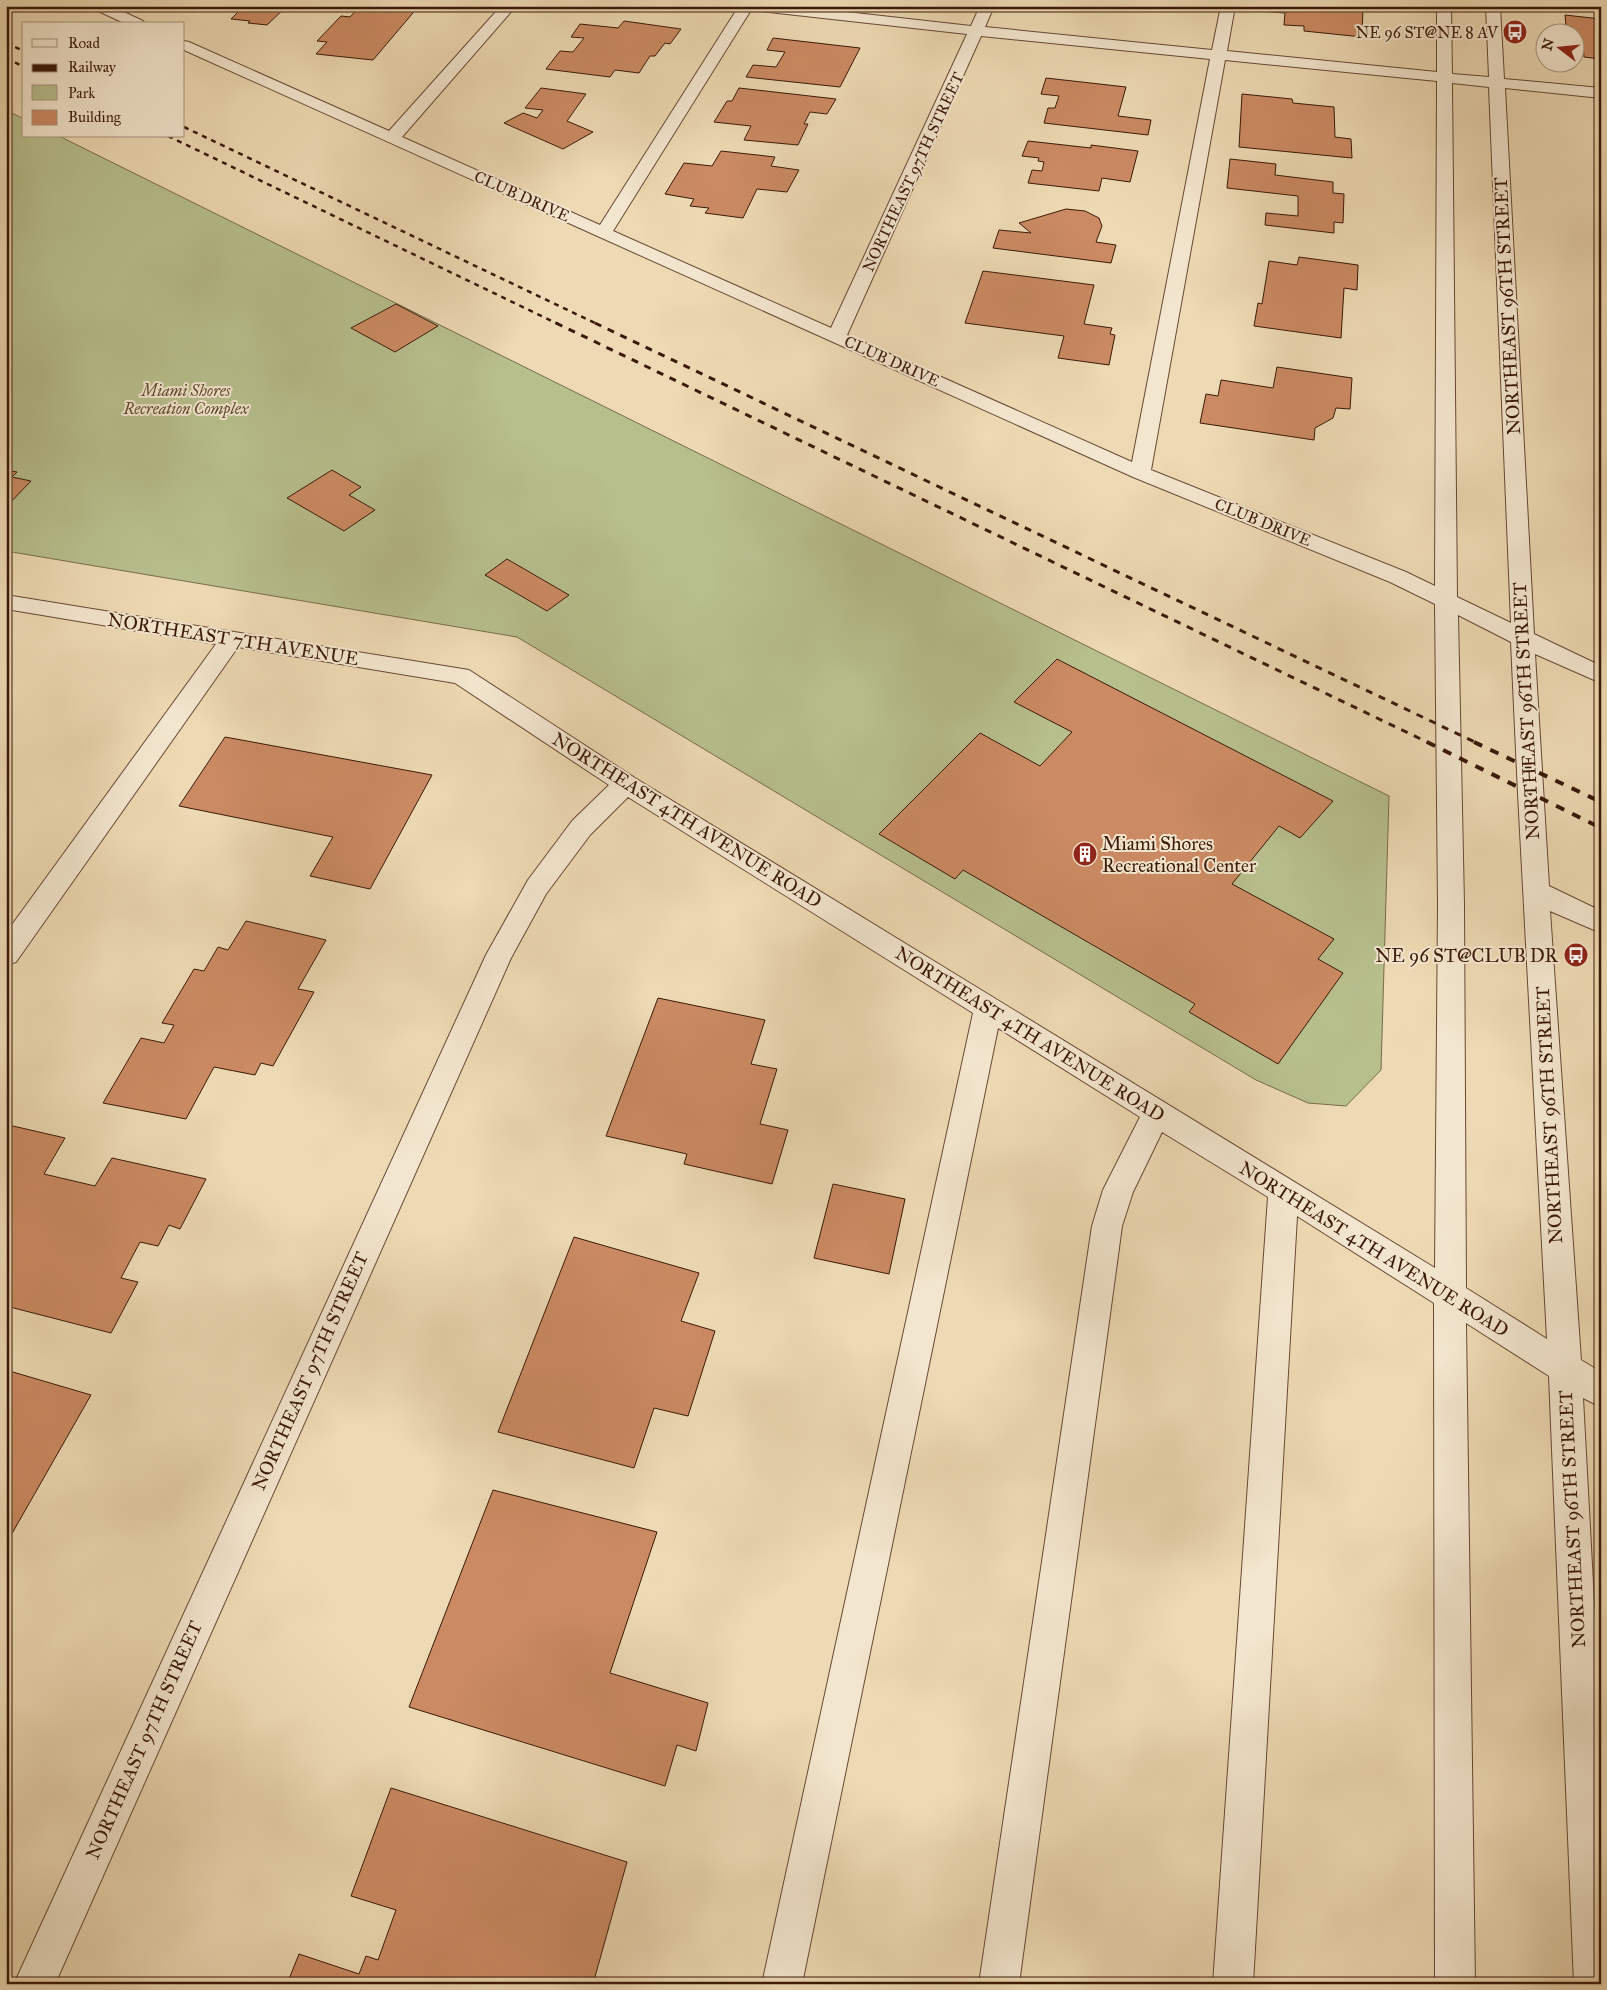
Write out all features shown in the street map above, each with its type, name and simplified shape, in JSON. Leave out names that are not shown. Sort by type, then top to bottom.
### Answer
[{"type":"street","points":[[99,6],[134,22]]},
{"type":"street","points":[[392,139],[509,6]]},
{"type":"street","points":[[604,232],[746,6]]},
{"type":"street","points":[[752,6],[977,31],[1601,93]]},
{"type":"street","name":"NORTHEAST 97TH STREET","points":[[837,336],[988,6]]},
{"type":"street","points":[[1140,473],[1228,6]]},
{"type":"street","points":[[1444,6],[1446,600],[1451,904],[1450,1297],[1455,1984]]},
{"type":"street","name":"NORTHEAST 96TH STREET","points":[[1493,6],[1522,637],[1565,1368],[1594,1984]]},
{"type":"street","name":"CLUB DRIVE","points":[[185,45],[1140,473],[1398,577],[1601,675]]},
{"type":"street","name":"NORTHEAST 7TH AVENUE","points":[[6,602],[461,676]]},
{"type":"street","points":[[6,954],[232,639]]},
{"type":"street","name":"NORTHEAST 4TH AVENUE ROAD","points":[[461,676],[626,784],[1369,1244],[1601,1391]]},
{"type":"street","name":"NORTHEAST 97TH STREET","points":[[34,1984],[499,955],[537,887],[581,828],[626,784]]},
{"type":"street","points":[[1536,892],[1601,924]]},
{"type":"street","points":[[782,1984],[988,1008]]},
{"type":"street","points":[[999,1984],[1107,1226],[1118,1190],[1157,1114]]},
{"type":"street","points":[[1233,1984],[1284,1192]]},
{"type":"green space","name":"Miami Shores Recreation Complex","points":[[6,110],[22,118],[22,138],[63,138],[1389,796],[1381,1070],[1346,1106],[1308,1103],[1256,1080],[517,637],[6,551]]},
{"type":"building","points":[[210,6],[287,6],[267,25],[231,19],[238,12],[207,8]]},
{"type":"building","points":[[360,6],[418,7],[373,60],[316,54],[327,42],[317,41],[341,16],[350,17]]},
{"type":"building","points":[[1105,6],[1147,6],[1146,10]]},
{"type":"building","points":[[1258,6],[1376,6],[1376,9],[1363,8],[1362,37],[1304,31],[1304,26],[1284,25],[1285,13],[1258,11]]},
{"type":"building","points":[[1565,15],[1601,19],[1601,59],[1584,57],[1584,22],[1566,22]]},
{"type":"building","points":[[624,21],[681,29],[670,44],[665,43],[655,56],[650,56],[639,73],[615,70],[610,77],[546,69],[560,51],[573,52],[584,38],[571,37],[580,24],[618,28]]},
{"type":"building","points":[[773,38],[860,48],[840,87],[746,77],[753,65],[776,67],[785,52],[767,50]]},
{"type":"building","points":[[1046,78],[1126,87],[1118,116],[1151,120],[1148,135],[1044,123],[1048,108],[1055,108],[1059,96],[1041,94]]},
{"type":"building","points":[[541,88],[586,94],[567,121],[593,132],[563,149],[504,123],[523,113],[537,118],[543,110],[525,108]]},
{"type":"building","points":[[739,88],[836,99],[827,114],[810,112],[804,124],[808,124],[798,145],[744,140],[751,126],[714,122],[727,101],[732,101]]},
{"type":"building","points":[[1242,94],[1292,99],[1293,103],[1334,107],[1335,137],[1351,139],[1352,158],[1239,147]]},
{"type":"building","points":[[1028,141],[1091,148],[1091,145],[1138,151],[1130,182],[1102,178],[1099,191],[1028,183],[1032,170],[1042,171],[1044,162],[1038,161],[1039,158],[1022,156]]},
{"type":"building","points":[[1595,143],[1601,143],[1601,156],[1596,156]]},
{"type":"building","points":[[721,151],[775,157],[771,166],[799,170],[787,192],[757,189],[743,218],[705,213],[709,208],[690,206],[694,199],[665,194],[684,163],[712,166]]},
{"type":"building","points":[[1230,159],[1276,164],[1275,175],[1333,182],[1333,193],[1344,194],[1343,223],[1334,222],[1334,233],[1265,225],[1266,213],[1298,216],[1298,196],[1227,188]]},
{"type":"building","points":[[1066,209],[1085,211],[1099,218],[1102,226],[1096,242],[1116,245],[1111,263],[993,248],[999,230],[1031,233],[1019,223]]},
{"type":"building","points":[[1299,257],[1358,265],[1357,290],[1344,288],[1341,338],[1254,326],[1258,303],[1262,304],[1269,261],[1297,265]]},
{"type":"building","points":[[983,271],[1094,285],[1084,324],[1112,328],[1110,334],[1115,335],[1109,365],[1058,358],[1064,336],[965,323]]},
{"type":"building","points":[[396,304],[438,326],[395,352],[351,328]]},
{"type":"building","points":[[1277,367],[1352,378],[1350,409],[1336,408],[1333,418],[1315,428],[1314,440],[1200,423],[1206,394],[1218,396],[1221,380],[1273,388]]},
{"type":"building","points":[[6,470],[17,472],[12,477],[31,481],[6,507]]},
{"type":"building","points":[[332,470],[361,487],[349,495],[375,510],[344,531],[287,498]]},
{"type":"building","points":[[507,559],[569,595],[547,611],[485,575]]},
{"type":"building","name":"Miami Shores Recreational Center","points":[[1057,659],[1333,801],[1300,838],[1279,826],[1232,884],[1334,939],[1318,959],[1343,973],[1278,1064],[1189,1012],[1195,1004],[963,870],[955,879],[879,834],[980,733],[1040,766],[1072,732],[1014,702]]},
{"type":"building","points":[[225,737],[432,775],[370,889],[310,876],[333,837],[179,806]]},
{"type":"building","points":[[246,921],[326,940],[298,989],[314,992],[273,1066],[261,1063],[255,1075],[214,1067],[186,1119],[103,1103],[141,1038],[164,1043],[174,1025],[162,1023],[194,969],[204,971],[218,947],[228,950]]},
{"type":"building","points":[[658,998],[765,1020],[751,1064],[777,1069],[760,1124],[788,1130],[772,1184],[684,1164],[687,1154],[606,1136]]},
{"type":"building","points":[[13,1126],[65,1138],[44,1174],[95,1186],[112,1158],[206,1179],[180,1229],[169,1225],[158,1246],[140,1242],[121,1278],[138,1282],[111,1333],[6,1306],[6,1136]]},
{"type":"building","points":[[833,1184],[905,1199],[889,1274],[814,1258]]},
{"type":"building","points":[[574,1237],[699,1273],[681,1321],[715,1331],[688,1416],[654,1408],[634,1468],[498,1432]]},
{"type":"building","points":[[6,1370],[91,1395],[6,1544]]},
{"type":"building","points":[[493,1490],[657,1532],[610,1673],[708,1703],[696,1751],[677,1745],[665,1786],[409,1707]]},
{"type":"building","points":[[391,1788],[627,1862],[593,1984],[287,1984],[299,1954],[359,1974],[366,1956],[378,1960],[396,1910],[351,1896]]},
{"type":"railway","points":[[6,43],[22,50]]},
{"type":"railway","points":[[6,58],[22,66]]},
{"type":"railway","points":[[185,127],[597,324]]},
{"type":"railway","points":[[172,138],[558,324]]},
{"type":"railway","points":[[556,323],[1429,743]]},
{"type":"railway","points":[[595,323],[1477,743]]},
{"type":"railway","points":[[1427,742],[1601,828]]},
{"type":"railway","points":[[1474,742],[1601,802]]},
{"type":"place","name":"NE 96 ST@NE 8 AV","points":[[1515,32]]},
{"type":"place","name":"Miami Shores Recreational Center","points":[[1085,854]]},
{"type":"place","name":"NE 96 ST@CLUB DR","points":[[1576,955]]}]
